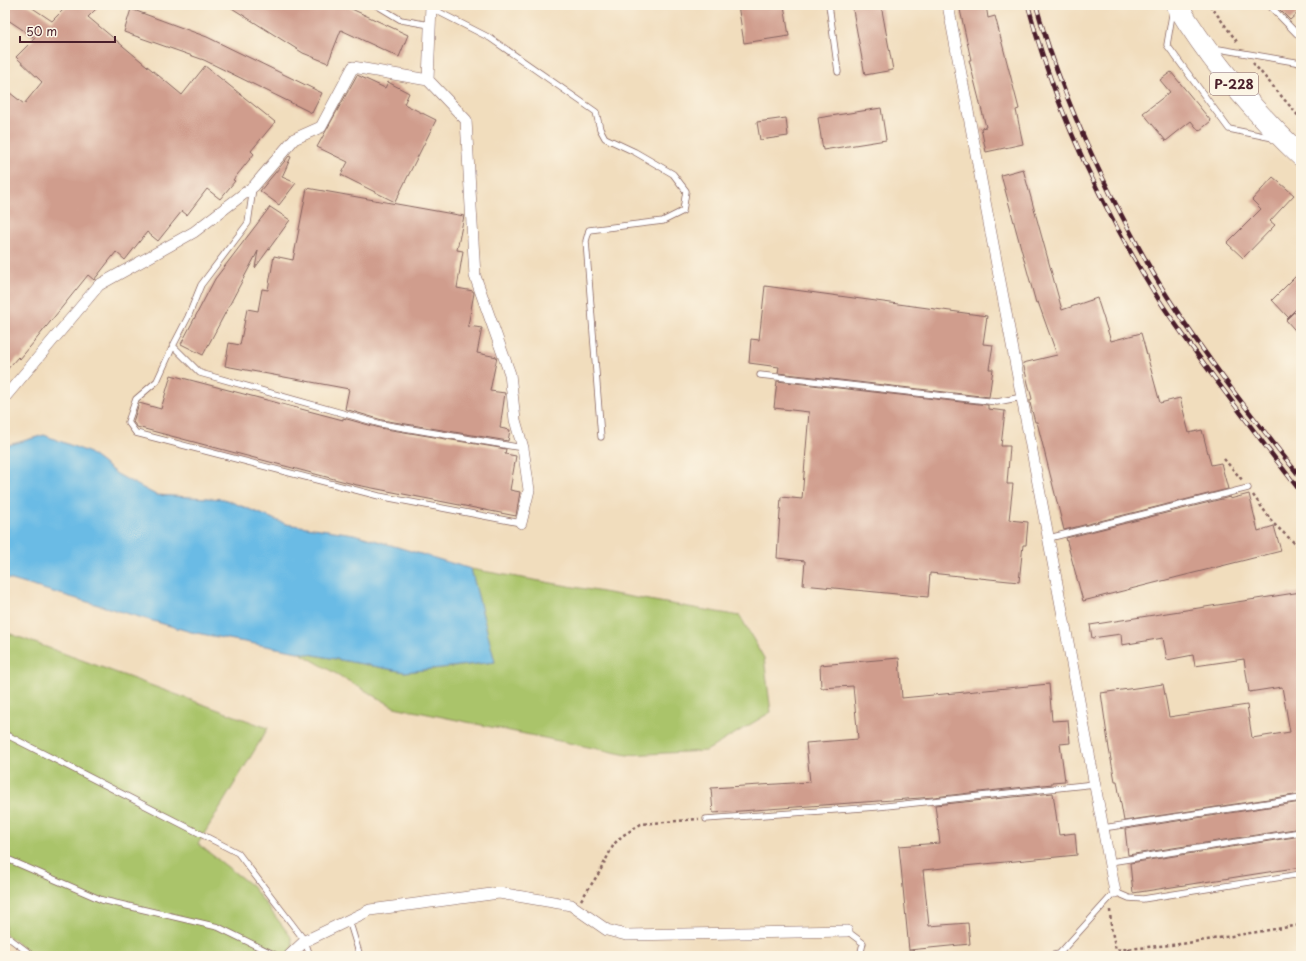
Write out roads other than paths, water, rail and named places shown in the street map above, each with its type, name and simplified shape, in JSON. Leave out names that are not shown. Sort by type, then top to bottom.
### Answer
[{"type":"highway","name":"Р-228","points":[[1177,5],[1204,46],[1244,96],[1301,156]]},
{"type":"street","points":[[948,5],[1115,892]]},
{"type":"street","points":[[428,80],[431,6]]},
{"type":"street","points":[[5,397],[100,285],[194,232],[254,186],[294,140],[321,127],[353,67],[428,80],[466,120],[475,276],[510,374],[515,420],[523,448],[529,490],[521,523]]},
{"type":"street","points":[[289,956],[305,941],[370,910],[499,893],[571,905],[607,930],[626,935],[847,931]]},
{"type":"lane","points":[[376,5],[401,20],[430,25]]},
{"type":"lane","points":[[829,5],[838,72]]},
{"type":"lane","points":[[1173,5],[1167,45],[1229,129],[1285,140]]},
{"type":"lane","points":[[1269,5],[1301,38]]},
{"type":"lane","points":[[431,6],[490,38],[596,112],[600,129],[605,138],[635,152],[673,174],[686,191],[684,211],[663,221],[589,230],[586,241],[601,438]]},
{"type":"lane","points":[[1204,46],[1300,61]]},
{"type":"lane","points":[[254,186],[248,223],[201,285],[188,317],[156,381],[136,398],[128,422],[136,433],[379,496],[521,523]]},
{"type":"lane","points":[[173,346],[200,373],[381,424],[523,448]]},
{"type":"lane","points":[[760,375],[997,402],[1022,397]]},
{"type":"lane","points":[[1049,538],[1248,488]]},
{"type":"lane","points":[[5,734],[238,853],[305,941],[310,956]]},
{"type":"lane","points":[[706,818],[877,807],[1095,784]]},
{"type":"lane","points":[[1103,828],[1301,798]]},
{"type":"lane","points":[[1110,862],[1301,832]]},
{"type":"lane","points":[[5,858],[102,900],[218,927],[278,956]]},
{"type":"lane","points":[[1049,956],[1059,954],[1115,892],[1129,898],[1143,899],[1301,874]]},
{"type":"lane","points":[[349,920],[360,956]]},
{"type":"lane","points":[[847,931],[863,943],[860,956]]},
{"type":"lane","points":[[5,935],[33,956]]},
{"type":"water","points":[[44,435],[88,452],[117,474],[156,495],[224,499],[286,524],[354,534],[471,569],[495,662],[405,672],[191,632],[5,578],[5,444],[9,445]]},
{"type":"railway","points":[[1028,5],[1052,81],[1082,157],[1138,266],[1159,300],[1186,338],[1301,492]]},
{"type":"railway","points":[[1036,5],[1043,30],[1068,101],[1110,193],[1144,258],[1198,343],[1248,411],[1301,478]]}]
